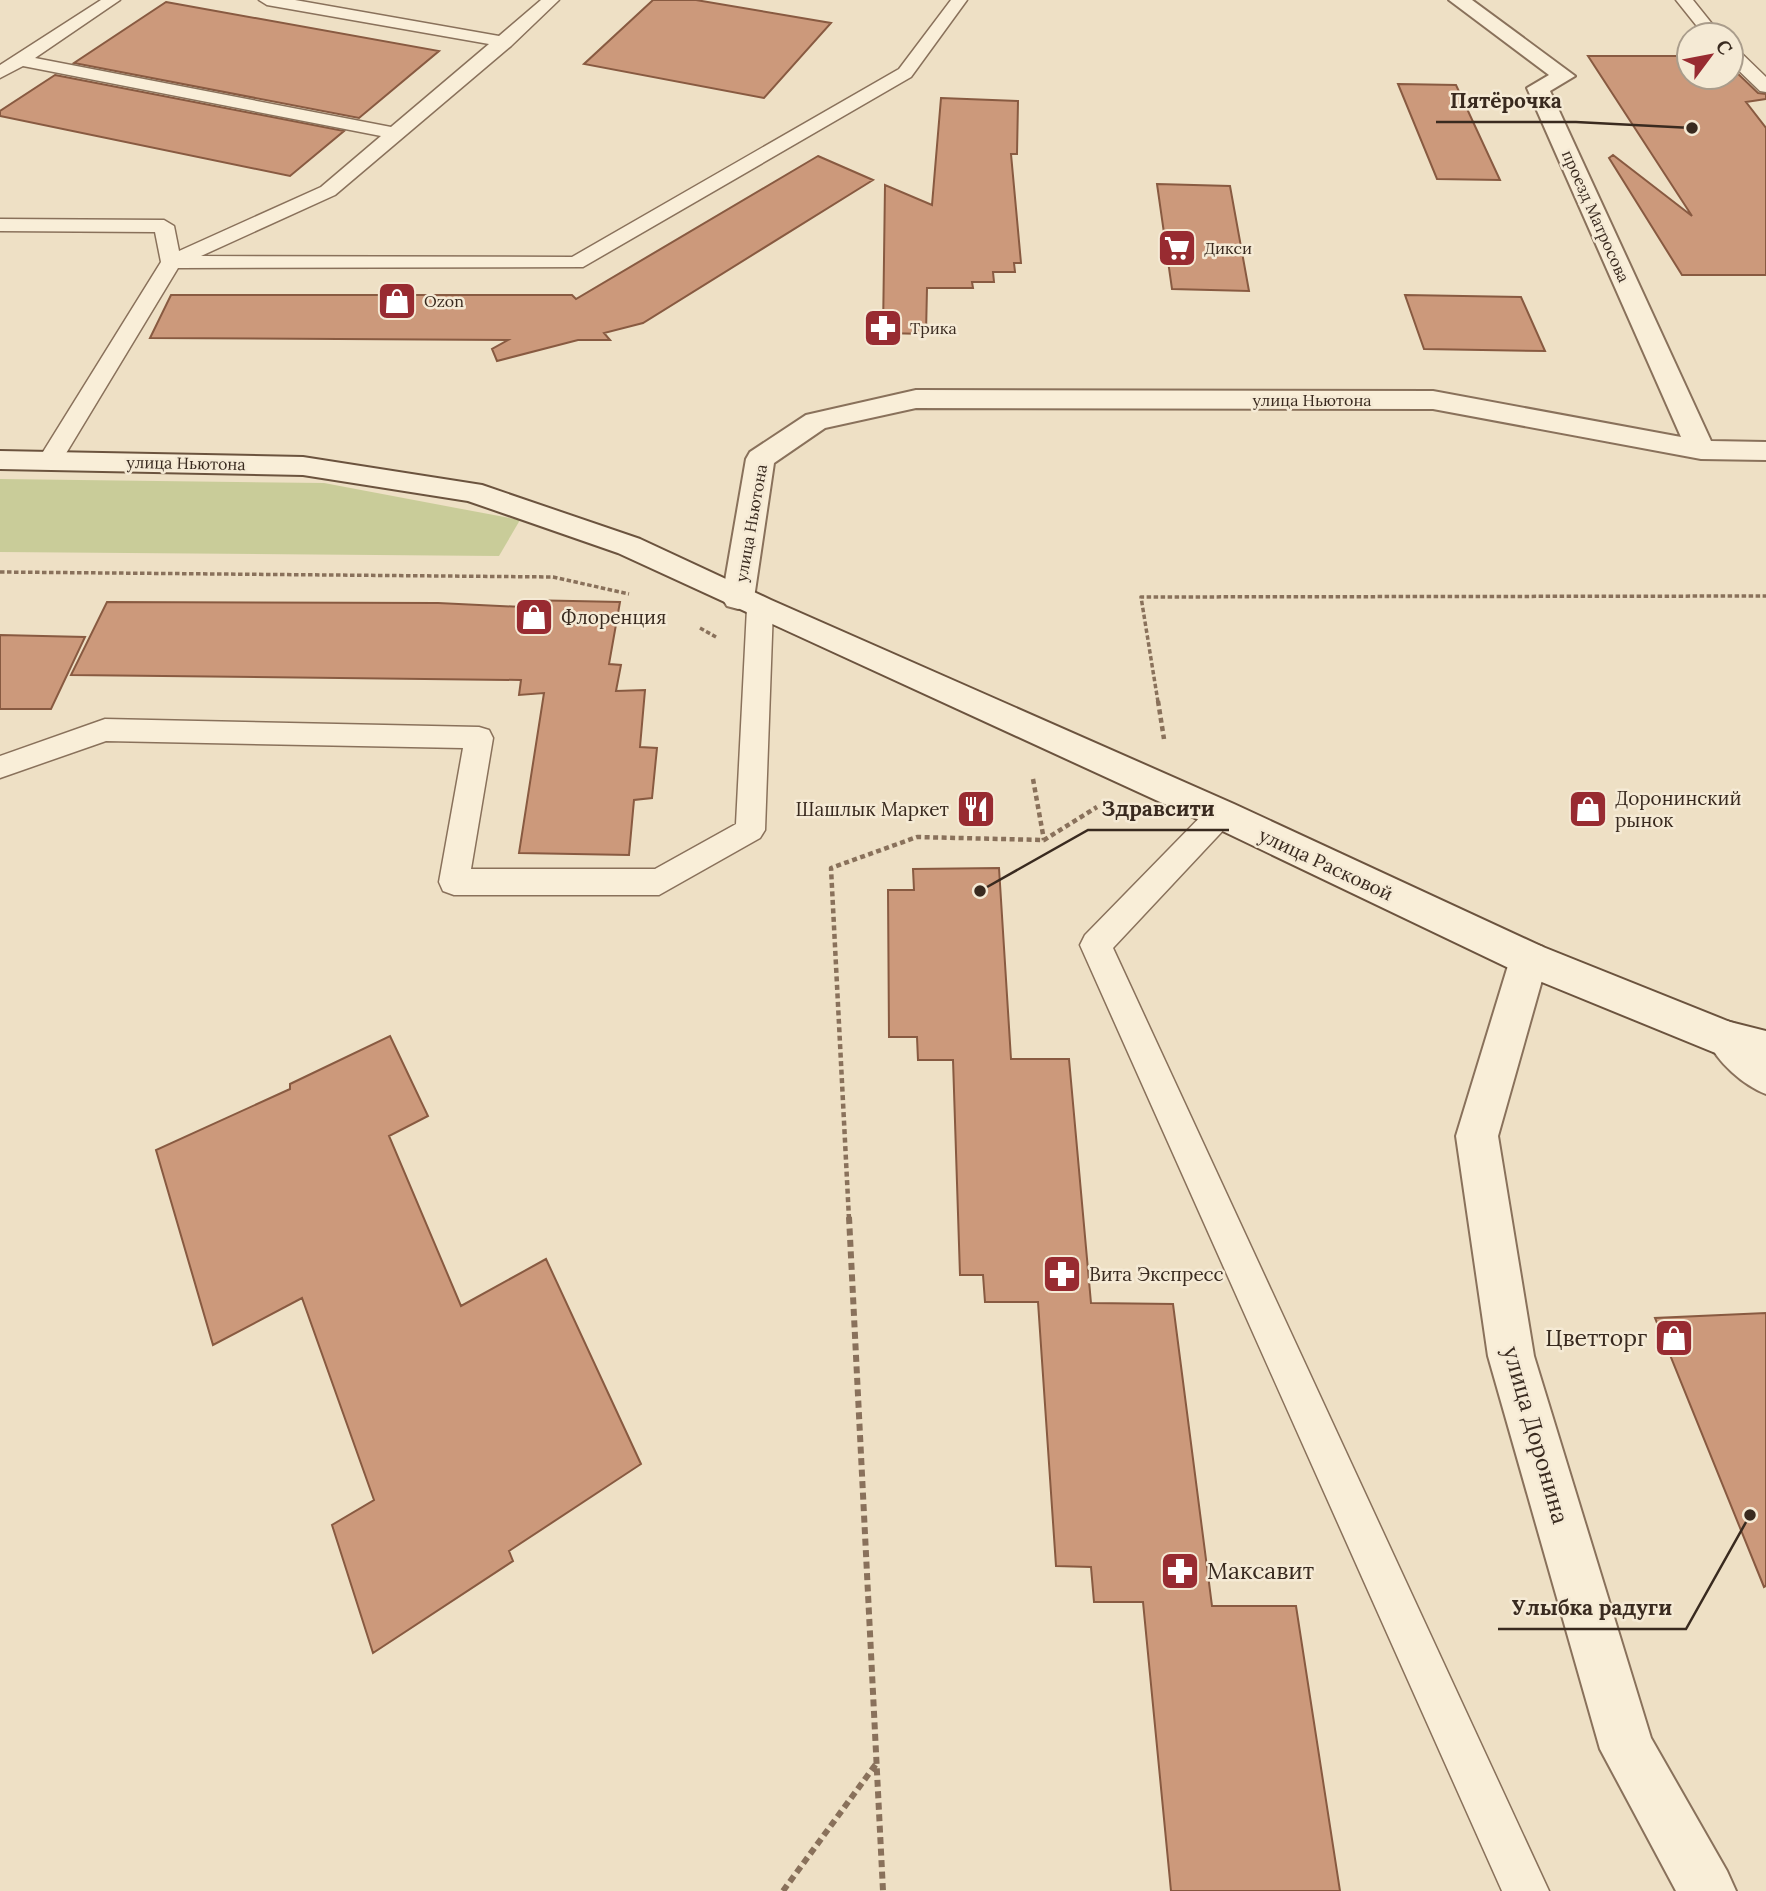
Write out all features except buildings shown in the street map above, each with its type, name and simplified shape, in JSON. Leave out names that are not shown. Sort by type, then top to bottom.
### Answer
[{"type":"street","name":"проезд Матросова","points":[[1459,0],[1564,76],[1538,88],[1701,450]]},
{"type":"street","name":"улица Ньютона","points":[[0,460],[303,466],[472,492],[629,546],[749,603],[760,459],[816,421],[916,399],[1433,400],[1701,450],[1766,450]]},
{"type":"street","name":"улица Расковой","points":[[749,603],[1143,778],[1529,959],[1727,1038],[1766,1049]]},
{"type":"street","name":"улица Доронина","points":[[1529,959],[1477,1136],[1511,1356],[1627,1749],[1707,1891]]},
{"type":"street","points":[[1727,1038],[1766,1075]]},
{"type":"lane","points":[[0,72],[112,0]]},
{"type":"lane","points":[[267,0],[505,42]]},
{"type":"lane","points":[[50,460],[171,262],[328,191],[551,0]]},
{"type":"lane","points":[[171,262],[576,263],[905,73],[958,0]]},
{"type":"lane","points":[[1684,0],[1701,21]]},
{"type":"lane","points":[[20,60],[397,134]]},
{"type":"lane","points":[[1745,67],[1766,87]]},
{"type":"lane","points":[[0,225],[164,226],[171,262]]},
{"type":"lane","points":[[0,767],[105,730],[479,738],[454,882],[659,881],[750,830],[758,660],[749,603]]},
{"type":"lane","points":[[1221,814],[1096,945],[1526,1891]]},
{"type":"path","points":[[0,572],[554,577],[633,595]]},
{"type":"path","points":[[883,1891],[831,868],[917,837],[1044,840],[1143,778],[1165,742],[1141,597],[1766,596]]},
{"type":"path","points":[[691,623],[758,660]]},
{"type":"path","points":[[1025,771],[1034,779],[1044,840]]},
{"type":"path","points":[[783,1891],[876,1763]]},
{"type":"green space","points":[[0,479],[324,483],[520,520],[499,556],[0,552]]},
{"type":"place","name":"Пятёрочка","points":[[1692,128]]},
{"type":"place","name":"Дикси","points":[[1177,248]]},
{"type":"place","name":"Ozon","points":[[397,301]]},
{"type":"place","name":"Трика","points":[[883,328]]},
{"type":"place","name":"Флоренция","points":[[534,617]]},
{"type":"place","name":"Шашлык Маркет","points":[[976,809]]},
{"type":"place","name":"Доронинский рынок","points":[[1588,809]]},
{"type":"place","name":"Здравсити","points":[[980,891]]},
{"type":"place","name":"Вита Экспресс","points":[[1062,1274]]},
{"type":"place","name":"Цветторг","points":[[1674,1338]]},
{"type":"place","name":"Улыбка радуги","points":[[1750,1515]]},
{"type":"place","name":"Максавит","points":[[1180,1571]]}]
